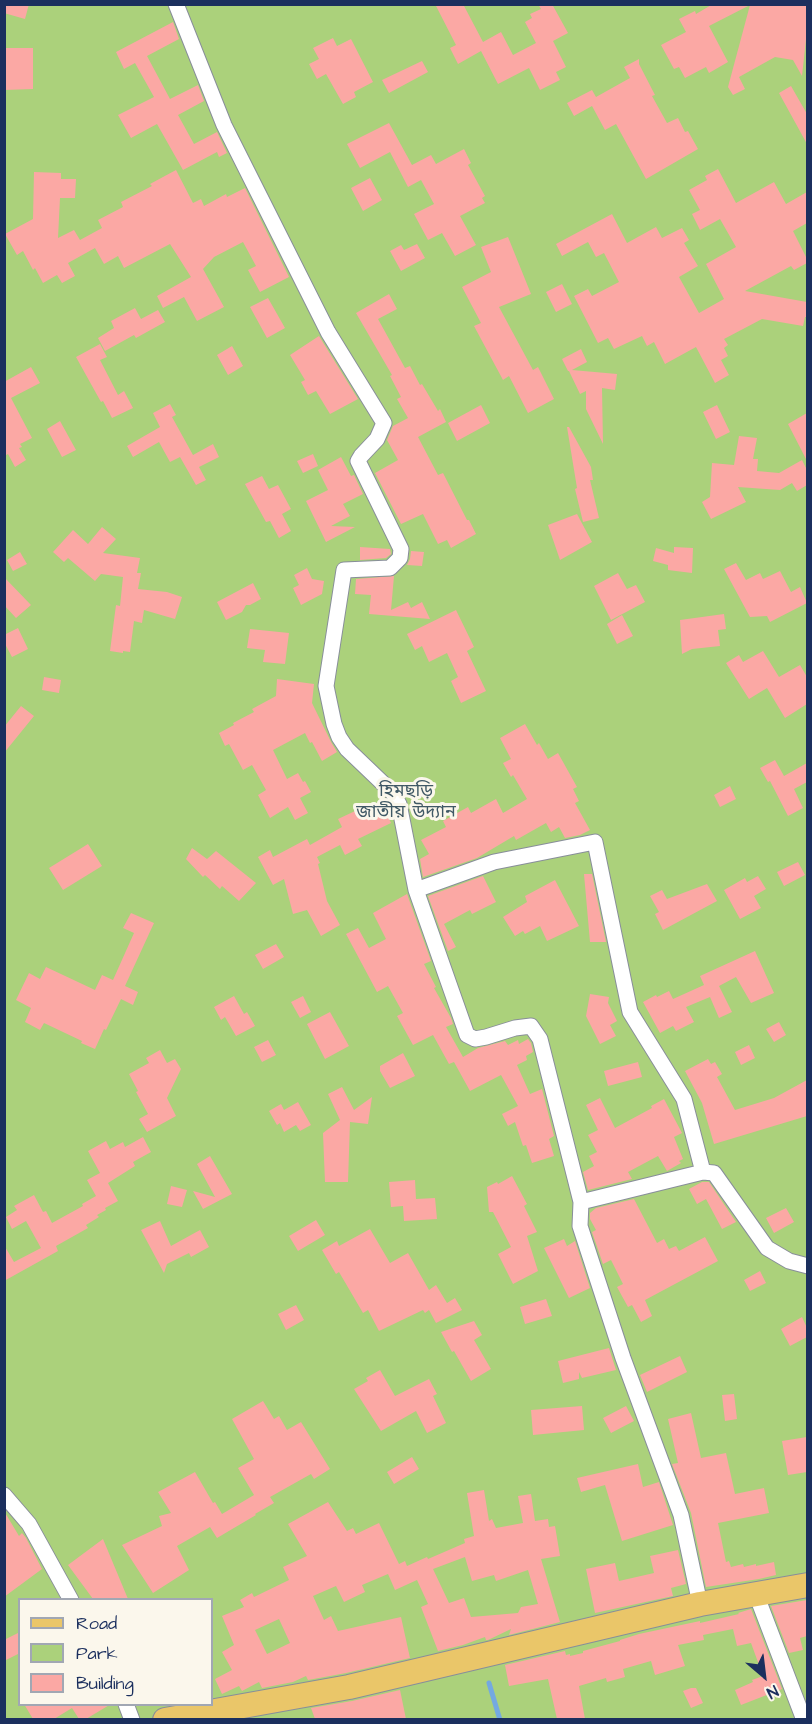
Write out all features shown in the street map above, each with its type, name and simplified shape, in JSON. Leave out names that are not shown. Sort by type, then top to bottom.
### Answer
[{"type":"main road","points":[[165,1719],[348,1686],[700,1604],[807,1585]]},
{"type":"street","points":[[176,4],[224,125],[328,332],[384,423],[377,439],[358,461],[401,549],[400,558],[390,568],[344,570],[326,686],[334,724],[347,749],[393,793],[399,804],[416,890],[467,1035],[475,1039],[531,1026],[540,1039],[581,1202],[580,1226],[623,1358],[681,1515],[700,1604]]},
{"type":"street","points":[[416,890],[494,862],[595,842],[630,1012],[684,1099],[703,1172]]},
{"type":"street","points":[[581,1202],[703,1172],[714,1173],[767,1248],[789,1261],[807,1266]]},
{"type":"street","points":[[4,1495],[28,1524],[70,1598]]},
{"type":"street","points":[[756,1594],[804,1719]]},
{"type":"green space","name":"হিমছড়ি জাতীয় উদ্যান","points":[[5,5],[807,5],[807,1719],[5,1720]]},
{"type":"building","points":[[4,4],[29,4],[25,19],[4,13]]},
{"type":"building","points":[[435,4],[463,4],[483,42],[501,32],[513,55],[536,43],[525,22],[532,18],[530,14],[541,9],[538,4],[552,4],[568,33],[553,41],[566,67],[556,72],[560,80],[540,90],[529,68],[498,84],[481,51],[458,64],[450,48],[456,45]]},
{"type":"building","points":[[713,4],[807,4],[807,30],[802,76],[793,60],[775,57],[739,77],[745,89],[733,95],[728,87],[750,5],[709,26],[728,62],[709,73],[706,67],[685,78],[679,67],[674,69],[661,45],[686,32],[679,19],[695,11],[696,14]]},
{"type":"building","points":[[173,22],[179,39],[147,56],[170,99],[198,85],[204,101],[178,115],[194,144],[217,132],[227,153],[219,157],[217,152],[183,170],[157,124],[131,138],[118,115],[154,97],[135,63],[124,69],[116,52]]},
{"type":"building","points":[[333,38],[337,46],[351,39],[373,82],[354,92],[356,97],[343,104],[326,74],[317,79],[309,64],[319,59],[313,48]]},
{"type":"building","points":[[4,48],[33,48],[33,89],[4,90]]},
{"type":"building","points":[[639,59],[639,64],[655,95],[652,96],[667,123],[678,118],[698,149],[646,179],[616,124],[605,130],[592,106],[574,116],[567,103],[592,90],[596,97],[630,78],[624,67]]},
{"type":"building","points":[[422,61],[428,72],[389,93],[382,80]]},
{"type":"building","points":[[791,86],[807,114],[807,144],[779,93]]},
{"type":"building","points":[[389,123],[412,165],[431,155],[436,164],[464,149],[471,163],[468,165],[485,196],[482,198],[485,203],[460,216],[476,245],[455,256],[442,233],[428,240],[414,214],[434,204],[421,180],[408,187],[390,152],[360,168],[347,144]]},
{"type":"building","points":[[718,169],[736,203],[774,182],[786,204],[807,192],[807,223],[793,231],[807,263],[794,270],[791,266],[745,291],[807,302],[807,317],[805,317],[803,326],[762,319],[724,339],[728,345],[724,348],[728,356],[721,360],[729,375],[715,383],[696,347],[665,364],[654,342],[647,346],[642,336],[614,349],[608,338],[598,343],[574,296],[588,289],[592,296],[619,282],[604,253],[596,257],[588,242],[562,256],[556,244],[612,214],[627,243],[656,227],[662,238],[682,228],[689,240],[684,243],[698,266],[679,277],[699,313],[724,299],[706,264],[736,247],[720,219],[700,230],[692,214],[700,210],[689,190],[707,180],[705,176]]},
{"type":"building","points":[[176,170],[193,203],[201,199],[204,206],[226,194],[227,197],[245,188],[289,277],[260,292],[248,270],[256,266],[243,242],[214,257],[203,269],[224,307],[197,321],[184,297],[163,308],[157,296],[191,277],[170,244],[124,268],[118,256],[104,264],[95,248],[68,263],[75,276],[62,283],[57,275],[43,283],[23,251],[17,255],[5,234],[33,219],[34,172],[61,173],[61,179],[76,179],[75,198],[60,198],[58,238],[74,230],[80,240],[102,228],[98,220],[123,207],[121,202]]},
{"type":"building","points":[[370,178],[382,200],[363,211],[351,188]]},
{"type":"building","points":[[508,237],[531,294],[499,307],[533,370],[538,367],[554,399],[528,413],[509,376],[503,380],[474,326],[481,323],[462,287],[491,272],[481,247]]},
{"type":"building","points":[[417,244],[425,258],[401,271],[390,251],[401,245],[404,250]]},
{"type":"building","points":[[562,284],[572,304],[556,312],[546,292]]},
{"type":"building","points":[[389,294],[397,309],[378,319],[405,368],[410,366],[438,411],[440,409],[446,422],[418,437],[438,475],[443,473],[476,534],[451,548],[447,540],[438,544],[423,514],[401,524],[375,473],[398,460],[387,440],[393,426],[408,418],[397,399],[401,397],[390,376],[392,375],[356,313]]},
{"type":"building","points":[[268,298],[285,328],[267,338],[250,307]]},
{"type":"building","points":[[135,308],[141,319],[158,310],[165,322],[105,351],[98,338],[114,328],[111,321]]},
{"type":"building","points":[[319,336],[358,399],[330,414],[316,391],[308,395],[301,382],[305,380],[290,355]]},
{"type":"building","points":[[100,344],[107,357],[100,360],[118,395],[124,391],[133,408],[112,418],[76,357]]},
{"type":"building","points":[[232,346],[243,366],[228,375],[217,355]]},
{"type":"building","points":[[581,349],[587,362],[572,370],[617,374],[615,390],[602,388],[603,444],[586,409],[586,391],[580,394],[562,359]]},
{"type":"building","points":[[31,367],[40,383],[11,398],[32,438],[20,444],[22,447],[19,448],[26,460],[15,467],[8,454],[4,456],[4,382]]},
{"type":"building","points":[[170,404],[176,415],[172,417],[193,455],[213,444],[219,457],[199,467],[206,480],[196,485],[180,457],[170,462],[159,442],[133,457],[127,446],[160,427],[153,413]]},
{"type":"building","points":[[481,405],[490,423],[457,441],[448,423]]},
{"type":"building","points":[[717,405],[730,432],[716,439],[703,412]]},
{"type":"building","points":[[807,413],[807,461],[788,424]]},
{"type":"building","points":[[60,421],[76,450],[62,457],[47,429]]},
{"type":"building","points":[[567,427],[591,467],[593,480],[590,480],[599,518],[583,522],[575,489],[577,488]]},
{"type":"building","points":[[739,436],[757,438],[753,459],[758,459],[757,471],[779,473],[802,460],[807,470],[807,485],[797,491],[792,483],[780,490],[738,487],[746,502],[711,519],[702,502],[710,497],[712,463],[734,465]]},
{"type":"building","points":[[313,454],[318,466],[303,473],[297,461]]},
{"type":"building","points":[[341,457],[351,476],[354,475],[363,494],[343,504],[350,516],[331,526],[355,527],[326,542],[306,501],[328,490],[318,470]]},
{"type":"building","points":[[262,476],[269,489],[278,485],[291,509],[282,514],[291,531],[279,538],[270,521],[266,522],[245,484]]},
{"type":"building","points":[[577,514],[592,542],[560,560],[548,525]]},
{"type":"building","points":[[102,527],[116,539],[103,553],[140,558],[137,573],[141,573],[138,589],[167,592],[182,597],[175,619],[144,610],[142,623],[134,621],[130,652],[110,651],[116,605],[120,606],[123,577],[101,574],[95,581],[68,558],[64,562],[53,552],[73,530],[88,544]]},
{"type":"building","points":[[360,547],[390,549],[391,554],[386,558],[360,560]]},
{"type":"building","points":[[674,547],[693,548],[692,573],[668,570],[668,565],[653,561],[656,548],[674,553]]},
{"type":"building","points":[[411,551],[424,552],[422,566],[407,565]]},
{"type":"building","points":[[20,552],[27,564],[13,571],[7,560]]},
{"type":"building","points":[[736,563],[746,580],[760,573],[763,579],[780,571],[791,592],[800,587],[807,603],[770,622],[767,616],[750,617],[724,569]]},
{"type":"building","points":[[307,568],[312,579],[324,581],[322,594],[301,605],[293,588],[299,585],[294,575]]},
{"type":"building","points":[[618,573],[627,589],[636,585],[645,602],[611,620],[594,586]]},
{"type":"building","points":[[394,576],[391,610],[408,602],[411,608],[422,602],[430,619],[369,614],[371,595],[355,594],[356,579]]},
{"type":"building","points":[[4,577],[31,605],[16,618],[4,605]]},
{"type":"building","points":[[253,583],[261,599],[246,605],[242,612],[226,620],[217,602]]},
{"type":"building","points":[[456,610],[474,647],[467,651],[486,691],[461,703],[451,681],[458,677],[447,653],[429,662],[422,646],[415,650],[407,634]]},
{"type":"building","points":[[724,614],[726,629],[718,630],[720,646],[692,649],[682,654],[680,620]]},
{"type":"building","points":[[622,615],[633,636],[617,644],[607,624]]},
{"type":"building","points":[[18,628],[28,649],[12,657],[4,642],[4,635]]},
{"type":"building","points":[[250,629],[289,633],[285,664],[263,662],[265,650],[247,648]]},
{"type":"building","points":[[763,651],[779,677],[800,665],[807,677],[807,704],[785,718],[767,688],[749,699],[726,663],[739,655],[743,662]]},
{"type":"building","points":[[44,677],[61,680],[59,693],[42,690]]},
{"type":"building","points":[[277,679],[314,684],[312,703],[337,752],[322,761],[305,733],[273,750],[287,779],[298,773],[311,792],[300,798],[308,813],[295,820],[288,807],[270,818],[258,795],[266,790],[252,765],[243,770],[229,744],[225,746],[219,733],[254,712],[252,709],[276,696]]},
{"type":"building","points":[[21,706],[34,716],[4,753],[4,727]]},
{"type":"building","points":[[525,724],[548,759],[558,753],[577,787],[573,789],[579,801],[575,803],[590,830],[565,838],[559,827],[551,832],[546,823],[516,840],[514,836],[477,858],[423,877],[420,859],[429,854],[421,840],[446,827],[443,821],[468,807],[471,813],[496,799],[503,813],[527,799],[503,763],[511,759],[500,738]]},
{"type":"building","points":[[775,760],[784,776],[807,763],[807,782],[794,789],[803,808],[788,816],[770,781],[768,782],[760,768]]},
{"type":"building","points":[[730,786],[736,799],[720,807],[714,795]]},
{"type":"building","points":[[381,802],[391,823],[358,839],[362,846],[345,855],[340,845],[317,857],[327,901],[340,925],[321,936],[307,910],[293,914],[284,879],[273,885],[258,857],[270,850],[273,857],[307,839],[310,845],[342,827],[338,819],[368,805],[369,808]]},
{"type":"building","points":[[88,844],[102,866],[63,890],[49,868]]},
{"type":"building","points":[[192,848],[207,859],[216,851],[256,883],[239,901],[222,886],[220,889],[205,875],[203,877],[186,859]]},
{"type":"building","points":[[798,862],[805,875],[784,886],[777,872]]},
{"type":"building","points":[[584,874],[592,874],[606,942],[590,942]]},
{"type":"building","points":[[483,876],[496,902],[472,914],[470,910],[444,924],[456,947],[448,951],[428,896]]},
{"type":"building","points":[[758,876],[766,889],[754,896],[761,908],[740,919],[724,890],[745,878],[747,882]]},
{"type":"building","points":[[555,880],[579,926],[547,941],[540,926],[525,934],[523,931],[515,936],[503,917],[527,902],[525,896]]},
{"type":"building","points":[[707,884],[717,901],[663,930],[655,914],[659,912],[650,896],[662,890],[667,899]]},
{"type":"building","points":[[407,894],[431,961],[424,964],[451,1018],[453,1024],[446,1027],[463,1057],[478,1048],[505,1041],[508,1045],[518,1040],[519,1044],[528,1039],[531,1043],[533,1052],[526,1056],[527,1060],[517,1065],[530,1094],[542,1089],[554,1136],[549,1139],[554,1156],[532,1163],[526,1145],[523,1146],[515,1122],[508,1126],[502,1114],[518,1106],[501,1075],[470,1091],[454,1062],[449,1064],[433,1035],[413,1045],[397,1016],[403,1013],[388,986],[377,992],[346,934],[358,928],[369,948],[386,939],[373,913]]},
{"type":"building","points":[[131,913],[154,923],[125,986],[138,992],[133,1005],[121,999],[95,1049],[44,1023],[40,1030],[25,1022],[31,1008],[16,1000],[29,973],[40,979],[46,967],[95,990],[102,975],[113,980],[134,933],[123,928]]},
{"type":"building","points":[[276,944],[284,957],[263,969],[255,955]]},
{"type":"building","points":[[755,951],[774,993],[751,1003],[736,977],[719,986],[732,1012],[719,1018],[710,997],[686,1007],[694,1022],[676,1031],[673,1026],[660,1033],[643,1002],[669,991],[673,999],[704,985],[700,976]]},
{"type":"building","points":[[590,994],[609,997],[608,1003],[617,1021],[610,1025],[616,1036],[600,1044],[586,1016]]},
{"type":"building","points":[[234,996],[244,1014],[247,1012],[255,1026],[236,1036],[225,1017],[221,1020],[214,1007]]},
{"type":"building","points":[[303,996],[311,1012],[300,1018],[291,1002]]},
{"type":"building","points":[[330,1012],[349,1046],[325,1059],[307,1024]]},
{"type":"building","points":[[779,1022],[786,1035],[774,1042],[766,1029]]},
{"type":"building","points":[[268,1040],[276,1055],[262,1062],[254,1047]]},
{"type":"building","points":[[749,1045],[755,1058],[741,1065],[735,1052]]},
{"type":"building","points":[[160,1050],[167,1063],[175,1059],[181,1069],[167,1098],[176,1116],[147,1132],[139,1119],[148,1114],[129,1074],[149,1063],[146,1058]]},
{"type":"building","points":[[403,1053],[415,1076],[390,1088],[380,1071],[380,1066]]},
{"type":"building","points":[[708,1059],[711,1064],[715,1062],[722,1074],[717,1077],[735,1110],[774,1098],[807,1080],[807,1116],[714,1144],[702,1103],[685,1071]]},
{"type":"building","points":[[638,1062],[642,1077],[608,1086],[604,1071]]},
{"type":"building","points":[[342,1087],[354,1110],[372,1097],[368,1124],[350,1122],[348,1182],[325,1182],[323,1133],[340,1120],[328,1094]]},
{"type":"building","points":[[600,1098],[615,1128],[664,1099],[682,1133],[674,1137],[683,1159],[679,1161],[681,1163],[667,1171],[658,1156],[628,1172],[632,1179],[588,1190],[583,1172],[594,1166],[589,1156],[597,1152],[588,1135],[598,1130],[586,1105]]},
{"type":"building","points":[[298,1102],[311,1125],[300,1131],[296,1125],[284,1132],[280,1123],[277,1125],[269,1111],[281,1104],[284,1110]]},
{"type":"building","points":[[143,1137],[151,1152],[133,1162],[135,1166],[108,1183],[118,1201],[97,1215],[99,1217],[86,1225],[88,1228],[56,1246],[58,1251],[4,1281],[4,1245],[14,1262],[41,1248],[26,1221],[12,1229],[6,1217],[17,1210],[14,1206],[34,1195],[52,1223],[96,1196],[87,1180],[100,1173],[88,1151],[106,1141],[110,1149],[123,1142],[125,1147]]},
{"type":"building","points":[[210,1156],[232,1194],[203,1209],[193,1191],[215,1197],[197,1164]]},
{"type":"building","points":[[512,1176],[527,1204],[524,1206],[537,1232],[527,1236],[538,1271],[513,1284],[498,1254],[511,1247],[493,1212],[489,1212],[487,1187]]},
{"type":"building","points":[[415,1180],[416,1199],[435,1198],[437,1219],[404,1221],[403,1206],[391,1207],[389,1182]]},
{"type":"building","points":[[702,1182],[709,1182],[736,1222],[722,1229],[706,1199],[697,1204],[689,1189]]},
{"type":"building","points":[[171,1186],[187,1190],[182,1207],[167,1204]]},
{"type":"building","points":[[634,1199],[657,1243],[664,1239],[669,1249],[676,1246],[679,1251],[705,1237],[718,1261],[645,1300],[652,1316],[641,1322],[632,1305],[628,1307],[617,1287],[623,1284],[611,1260],[603,1264],[592,1232],[596,1230],[590,1219],[590,1213],[596,1208]]},
{"type":"building","points":[[786,1208],[794,1222],[774,1233],[766,1218]]},
{"type":"building","points":[[316,1220],[325,1235],[298,1251],[289,1236]]},
{"type":"building","points":[[160,1221],[171,1246],[200,1230],[209,1247],[191,1257],[189,1253],[167,1264],[164,1273],[141,1230]]},
{"type":"building","points":[[370,1229],[390,1263],[408,1253],[429,1290],[436,1285],[447,1303],[455,1298],[462,1310],[436,1323],[429,1310],[425,1313],[423,1310],[379,1331],[368,1310],[363,1313],[339,1272],[336,1274],[322,1250],[337,1241],[339,1246]]},
{"type":"building","points":[[564,1239],[567,1246],[575,1241],[590,1288],[569,1298],[544,1248]]},
{"type":"building","points":[[760,1271],[766,1283],[750,1291],[744,1280]]},
{"type":"building","points":[[546,1299],[552,1316],[525,1324],[520,1307]]},
{"type":"building","points":[[296,1305],[304,1320],[286,1330],[278,1314]]},
{"type":"building","points":[[802,1317],[807,1328],[807,1337],[790,1346],[781,1329]]},
{"type":"building","points":[[474,1321],[482,1335],[474,1340],[491,1369],[471,1381],[441,1332]]},
{"type":"building","points":[[609,1348],[616,1370],[582,1378],[579,1372],[579,1379],[563,1383],[558,1361]]},
{"type":"building","points":[[680,1356],[687,1372],[647,1392],[640,1375]]},
{"type":"building","points":[[380,1370],[395,1396],[429,1379],[437,1394],[433,1396],[446,1423],[427,1433],[416,1411],[381,1431],[354,1389],[368,1381],[366,1378]]},
{"type":"building","points":[[734,1394],[737,1419],[725,1421],[722,1395]]},
{"type":"building","points":[[263,1401],[274,1419],[279,1416],[287,1430],[301,1422],[330,1469],[314,1479],[311,1474],[270,1497],[274,1503],[217,1538],[210,1527],[177,1546],[189,1570],[153,1593],[122,1545],[162,1526],[159,1516],[171,1513],[158,1492],[195,1472],[222,1514],[254,1495],[238,1468],[254,1459],[232,1419]]},
{"type":"building","points":[[582,1406],[584,1430],[533,1435],[531,1410]]},
{"type":"building","points":[[626,1406],[634,1421],[611,1433],[603,1418]]},
{"type":"building","points":[[691,1413],[701,1458],[726,1453],[735,1494],[764,1488],[769,1513],[718,1523],[726,1562],[729,1561],[731,1567],[743,1564],[744,1567],[774,1562],[776,1575],[706,1587],[691,1513],[672,1464],[678,1463],[668,1419]]},
{"type":"building","points":[[807,1437],[807,1472],[788,1475],[782,1441]]},
{"type":"building","points":[[412,1457],[419,1469],[394,1484],[387,1472]]},
{"type":"building","points":[[638,1464],[643,1487],[659,1482],[673,1525],[622,1541],[605,1485],[581,1492],[577,1478]]},
{"type":"building","points":[[484,1490],[489,1521],[492,1519],[496,1528],[523,1523],[518,1496],[531,1494],[535,1521],[548,1519],[549,1527],[555,1526],[560,1556],[541,1559],[560,1622],[509,1635],[511,1629],[488,1640],[485,1637],[438,1651],[421,1607],[428,1604],[417,1580],[395,1590],[388,1574],[362,1585],[365,1592],[344,1602],[336,1586],[313,1596],[324,1620],[331,1616],[338,1631],[401,1617],[410,1658],[308,1680],[306,1676],[293,1682],[262,1688],[259,1682],[242,1691],[239,1686],[222,1694],[215,1679],[232,1670],[222,1652],[234,1645],[222,1616],[244,1607],[240,1600],[252,1593],[254,1597],[289,1580],[283,1567],[307,1556],[288,1524],[328,1502],[347,1531],[353,1528],[356,1534],[379,1523],[399,1564],[405,1561],[407,1566],[465,1543],[464,1539],[474,1536],[467,1493]],"holes":[[[465,1557],[472,1581],[494,1575],[496,1581],[528,1570],[538,1604],[521,1607],[518,1613],[471,1617],[464,1598],[449,1603],[433,1569]],[[279,1619],[290,1643],[267,1654],[255,1630]]]},
{"type":"building","points":[[4,1511],[19,1536],[22,1533],[26,1538],[42,1569],[4,1597]]},
{"type":"building","points":[[103,1539],[128,1598],[92,1598],[68,1565]]},
{"type":"building","points":[[678,1550],[686,1584],[671,1588],[673,1596],[595,1613],[586,1569],[615,1563],[619,1581],[654,1573],[650,1556]]},
{"type":"building","points":[[807,1600],[807,1636],[800,1638],[803,1650],[789,1653],[771,1606]]},
{"type":"building","points":[[751,1609],[782,1689],[741,1705],[735,1690],[763,1676],[751,1643],[737,1646],[733,1629],[703,1635],[704,1640],[678,1645],[685,1666],[655,1675],[651,1661],[623,1669],[625,1677],[607,1682],[606,1678],[579,1686],[585,1719],[557,1719],[548,1679],[509,1686],[505,1665],[565,1651],[566,1655],[570,1654],[570,1656],[639,1634],[700,1621],[700,1623]]},
{"type":"building","points":[[18,1633],[18,1654],[4,1661],[4,1640]]},
{"type":"building","points":[[696,1688],[703,1703],[691,1708],[683,1691]]},
{"type":"building","points":[[400,1690],[406,1719],[315,1719],[311,1708],[352,1701]]},
{"type":"building","points":[[25,1706],[108,1706],[86,1719],[79,1719],[72,1708],[54,1719],[33,1719]]},
{"type":"waterway","points":[[489,1683],[500,1720]]}]
